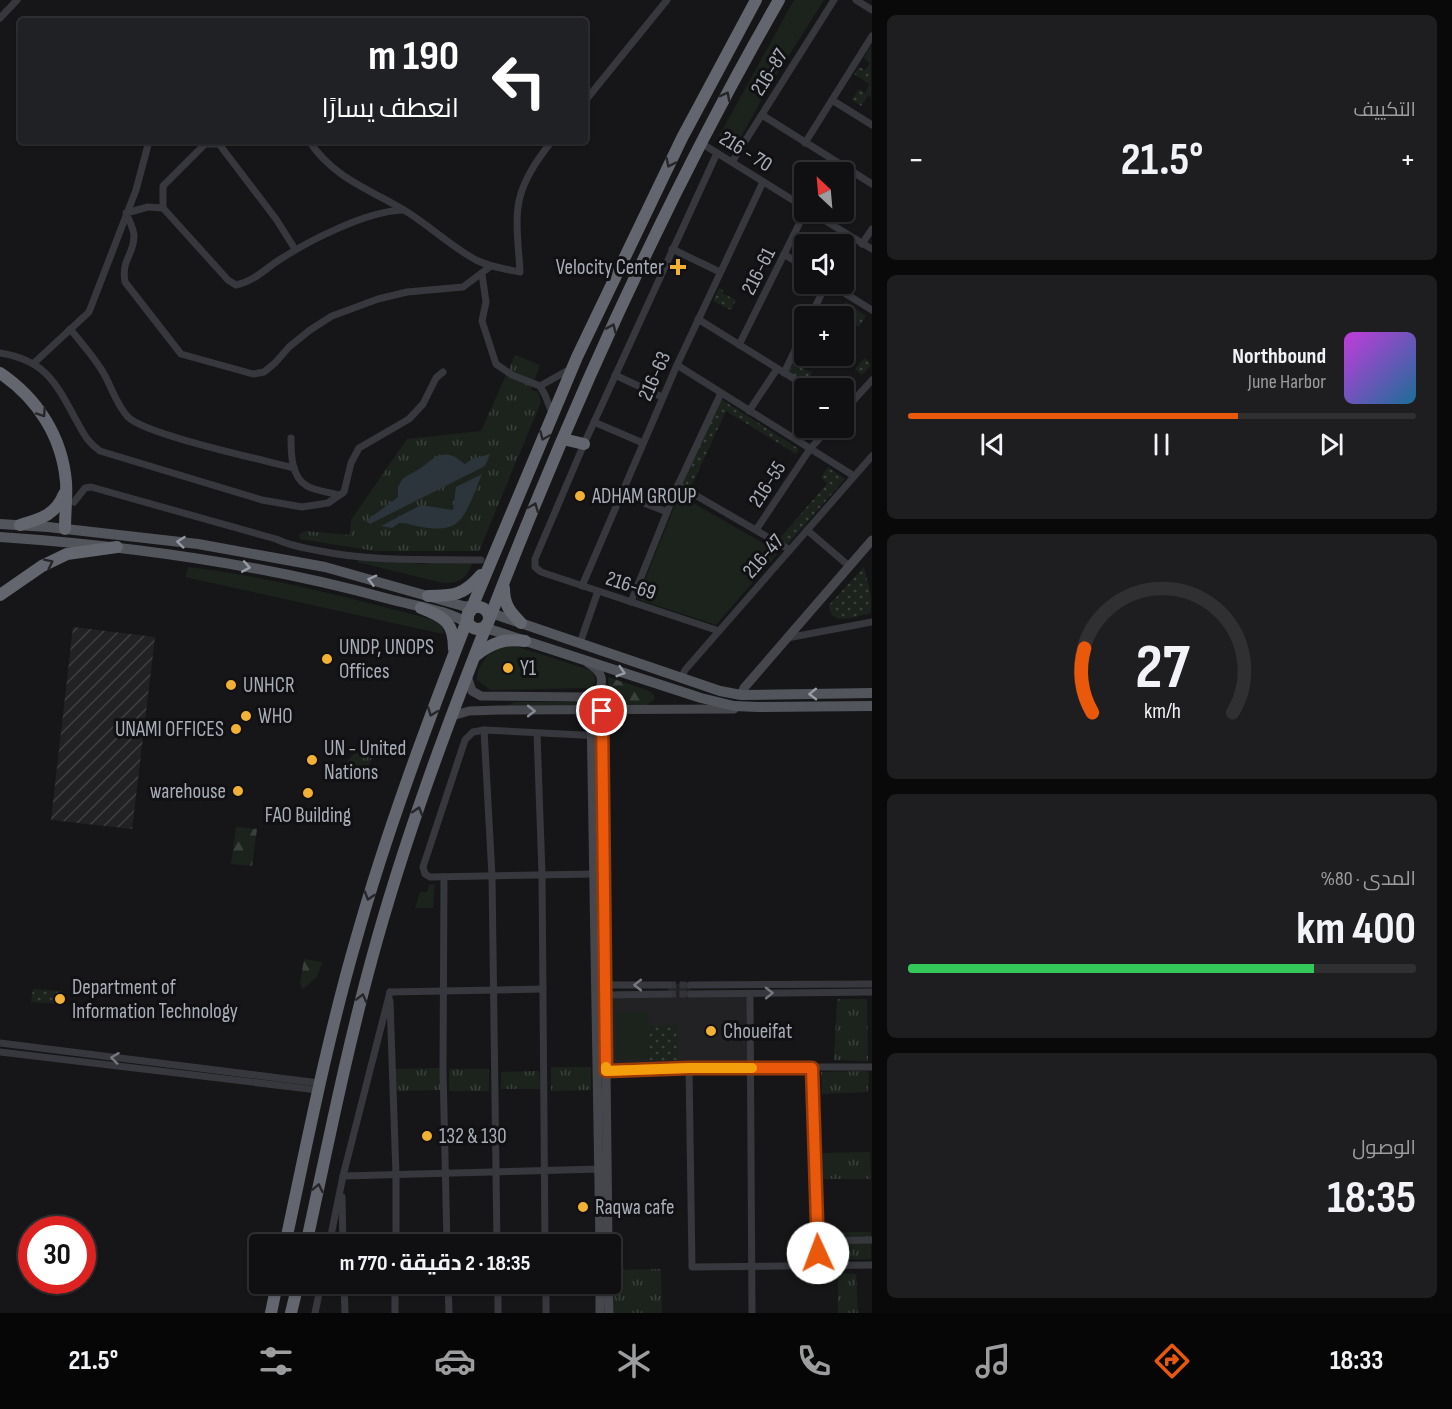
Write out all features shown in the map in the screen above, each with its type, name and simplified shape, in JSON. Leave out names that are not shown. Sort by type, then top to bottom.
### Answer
[{"type":"highway","points":[[428,596],[447,596],[464,592],[473,585],[682,138],[756,0]]},
{"type":"highway","points":[[287,1234],[319,1086],[356,940],[393,821],[453,656],[506,578],[563,439],[624,301],[701,142],[779,0]]},
{"type":"highway","points":[[0,373],[14,382],[33,400],[48,424],[61,454],[66,490],[64,535]]},
{"type":"highway","points":[[563,439],[584,444]]},
{"type":"highway","points":[[20,525],[51,513],[60,503],[66,490]]},
{"type":"highway","points":[[0,595],[42,566],[67,554],[117,547]]},
{"type":"highway","points":[[308,1234],[372,957],[421,800],[474,657],[486,561]]},
{"type":"highway","points":[[506,578],[504,592],[506,605],[517,622]]},
{"type":"highway","points":[[421,608],[440,616],[448,624],[454,640],[453,656]]},
{"type":"highway","points":[[474,657],[485,648],[500,641],[514,639],[525,641]]},
{"type":"highway","points":[[271,1313],[275,1294]]},
{"type":"highway","points":[[291,1313],[295,1294]]},
{"type":"main road","points":[[0,524],[20,525],[117,547],[293,576],[421,608],[517,622],[720,691],[741,695],[872,693]]},
{"type":"main road","points":[[0,537],[64,535],[198,544],[325,567],[428,596],[478,618],[508,635],[701,698],[734,706],[758,708],[872,706]]},
{"type":"main road","points":[[508,635],[507,627],[517,622]]},
{"type":"street","points":[[0,18],[17,0]]},
{"type":"street","points":[[588,97],[667,0]]},
{"type":"street","name":"216-87","points":[[732,162],[834,0]]},
{"type":"street","points":[[856,0],[872,10]]},
{"type":"street","points":[[805,143],[872,36]]},
{"type":"street","points":[[832,100],[872,125]]},
{"type":"street","points":[[762,115],[872,184]]},
{"type":"street","name":"216 - 70","points":[[701,142],[794,201]]},
{"type":"street","points":[[34,363],[89,312],[98,294],[106,266],[136,190],[147,144]]},
{"type":"street","points":[[295,249],[276,219],[219,144],[206,144],[163,186],[163,208],[228,280],[236,285],[247,283],[295,249],[327,233],[392,210],[403,210]]},
{"type":"street","points":[[313,144],[334,170],[403,210],[457,248],[491,266],[520,272],[518,222],[520,198],[538,158],[550,144]]},
{"type":"street","points":[[584,444],[717,153]]},
{"type":"street","name":"216-63","points":[[582,586],[662,398],[763,182]]},
{"type":"street","points":[[126,213],[148,207],[163,208]]},
{"type":"street","points":[[126,213],[135,234],[123,269],[126,282],[174,344],[182,354],[253,374],[264,372],[289,346],[332,316],[352,307],[407,292],[463,287],[491,266]]},
{"type":"street","name":"216-61","points":[[739,345],[800,222]]},
{"type":"street","points":[[827,222],[872,249]]},
{"type":"street","points":[[862,244],[872,230]]},
{"type":"street","points":[[672,249],[720,272]]},
{"type":"street","points":[[784,255],[794,261]]},
{"type":"street","points":[[482,274],[486,302],[482,321],[496,364],[512,375],[540,386],[553,415]]},
{"type":"street","points":[[845,294],[871,310]]},
{"type":"street","points":[[698,319],[794,379]]},
{"type":"street","points":[[70,329],[102,370],[128,417],[138,424],[170,435],[294,468]]},
{"type":"street","points":[[784,373],[794,352]]},
{"type":"street","points":[[0,353],[19,356],[34,363],[57,386],[88,442],[100,451],[262,500],[302,507],[328,503],[344,492],[351,463],[359,448],[409,419],[423,404],[436,378],[443,372]]},
{"type":"street","points":[[677,365],[854,476]]},
{"type":"street","points":[[540,386],[574,366]]},
{"type":"street","points":[[749,411],[777,369]]},
{"type":"street","points":[[615,375],[662,398]]},
{"type":"street","points":[[854,399],[872,380]]},
{"type":"street","points":[[631,602],[678,485],[721,393]]},
{"type":"street","points":[[594,422],[643,442]]},
{"type":"street","points":[[291,438],[291,460],[298,477],[305,486],[339,495]]},
{"type":"street","name":"216-55","points":[[756,530],[810,449],[820,438]]},
{"type":"street","name":"216-69","points":[[584,444],[535,559],[535,567],[541,573],[719,631]]},
{"type":"street","name":"216-47","points":[[681,678],[685,670],[872,456]]},
{"type":"street","points":[[678,485],[790,550]]},
{"type":"street","points":[[74,502],[85,488],[91,487],[276,539],[288,545],[345,556],[402,561],[486,561]]},
{"type":"street","points":[[621,494],[667,512]]},
{"type":"street","points":[[807,530],[849,566]]},
{"type":"street","points":[[741,695],[744,688],[785,639],[872,540]]},
{"type":"street","points":[[580,643],[598,591]]},
{"type":"street","points":[[785,639],[872,622]]},
{"type":"street","points":[[467,676],[471,689],[478,695],[586,697],[594,694],[601,686],[601,674],[583,660]]},
{"type":"street","points":[[500,710],[497,705],[500,700],[514,697]]},
{"type":"street","points":[[452,716],[470,711],[500,710],[758,708]]},
{"type":"street","points":[[591,711],[594,874],[601,967],[606,990],[601,1023],[606,1071],[600,1234]]},
{"type":"street","points":[[602,711],[601,1023],[603,1169],[607,1234]]},
{"type":"street","points":[[594,874],[444,877],[427,876],[423,871],[423,864],[465,740],[473,732],[484,730],[602,736]]},
{"type":"street","points":[[484,730],[492,876],[497,1234]]},
{"type":"street","points":[[537,733],[542,874],[545,1234]]},
{"type":"street","points":[[444,877],[444,1174],[447,1234]]},
{"type":"street","points":[[690,994],[750,993],[872,984]]},
{"type":"street","points":[[606,990],[669,985]]},
{"type":"street","points":[[690,985],[835,988],[872,992]]},
{"type":"street","points":[[390,992],[543,989]]},
{"type":"street","points":[[606,990],[669,994]]},
{"type":"street","points":[[390,992],[396,1234]]},
{"type":"street","points":[[331,1234],[342,1180],[390,992]]},
{"type":"street","points":[[750,993],[752,1313]]},
{"type":"street","points":[[0,1043],[319,1086]]},
{"type":"street","points":[[0,1052],[319,1086]]},
{"type":"street","points":[[606,1071],[689,1068],[872,1068]]},
{"type":"street","points":[[689,1068],[692,1267],[872,1265]]},
{"type":"street","points":[[812,1068],[819,1266]]},
{"type":"street","points":[[342,1180],[396,1175],[603,1169]]},
{"type":"street","points":[[342,1180],[343,1234]]},
{"type":"street","points":[[818,1241],[872,1240]]},
{"type":"street","points":[[315,1313],[319,1294]]},
{"type":"street","points":[[344,1294],[345,1313]]},
{"type":"street","points":[[395,1313],[396,1294]]},
{"type":"street","points":[[448,1294],[449,1313]]},
{"type":"street","points":[[498,1294],[498,1313]]},
{"type":"street","points":[[546,1294],[546,1313]]},
{"type":"street","points":[[600,1294],[600,1313]]},
{"type":"street","points":[[608,1294],[609,1313]]},
{"type":"shaded area","points":[[490,454],[485,466],[370,524],[366,521],[398,497],[398,487],[404,478],[434,458],[448,455],[465,464],[472,459]]},
{"type":"shaded area","points":[[482,474],[464,515],[449,527],[438,529],[404,523],[399,523],[392,528],[381,526],[421,505],[453,510],[456,487]]},
{"type":"shaded area","points":[[73,627],[155,637],[132,829],[51,820]]},
{"type":"shaded area","points":[[690,983],[690,994],[750,994],[750,1068],[606,1071],[606,995],[669,994],[669,984]]},
{"type":"green space","points":[[794,0],[824,0],[766,92],[736,146],[719,136]]},
{"type":"green space","points":[[871,46],[871,97],[868,95],[861,106],[852,100],[859,89],[865,93],[870,84],[854,74],[859,67],[865,70],[870,63],[864,58]]},
{"type":"green space","points":[[719,288],[723,290],[722,293],[736,300],[731,310],[713,301]]},
{"type":"green space","points":[[854,308],[866,316],[859,327],[854,324]]},
{"type":"green space","points":[[515,355],[540,365],[531,390],[538,392],[541,402],[479,551],[375,551],[300,539],[299,535],[305,531],[350,535],[351,520],[407,439],[481,431]]},
{"type":"green space","points":[[865,358],[871,365],[862,375],[855,369]]},
{"type":"green space","points":[[794,360],[794,366],[806,366],[804,369],[812,372],[809,378],[796,378],[788,373]]},
{"type":"green space","points":[[721,399],[799,449],[796,454],[726,411],[690,489],[682,484]]},
{"type":"green space","points":[[828,467],[845,479],[787,545],[779,539],[827,484],[821,477]]},
{"type":"green space","points":[[679,495],[779,552],[716,625],[637,599]]},
{"type":"green space","points":[[360,559],[421,564],[473,562],[468,572],[459,581],[443,583],[357,562]]},
{"type":"green space","points":[[188,567],[281,582],[373,604],[434,620],[441,624],[444,632],[443,634],[185,577]]},
{"type":"green space","points":[[864,567],[871,596],[871,613],[845,619],[834,616],[830,612],[829,605]]},
{"type":"green space","points":[[512,645],[593,671],[596,681],[591,688],[490,690],[477,680],[478,670],[492,648]]},
{"type":"green space","points":[[608,677],[649,691],[654,695],[654,700],[646,705],[502,707],[516,702],[593,702],[606,692]]},
{"type":"green space","points":[[362,744],[375,750],[369,765],[362,768],[341,769]]},
{"type":"green space","points":[[236,827],[257,829],[252,866],[231,864]]},
{"type":"green space","points":[[435,884],[433,908],[415,908],[420,892],[427,892],[429,885]]},
{"type":"green space","points":[[304,959],[322,962],[317,977],[303,989],[300,984]]},
{"type":"green space","points":[[33,989],[62,991],[61,1004],[31,1002]]},
{"type":"green space","points":[[837,999],[867,999],[868,1061],[834,1060]]},
{"type":"green space","points":[[616,1012],[648,1012],[649,1059],[616,1060]]},
{"type":"green space","points":[[678,1025],[678,1060],[649,1061],[649,1026]]},
{"type":"green space","points":[[551,1067],[591,1067],[591,1090],[551,1091]]},
{"type":"green space","points":[[443,1068],[443,1090],[392,1091],[392,1069]]},
{"type":"green space","points":[[449,1069],[489,1069],[489,1091],[449,1091]]},
{"type":"green space","points":[[539,1071],[540,1089],[501,1089],[501,1072]]},
{"type":"green space","points":[[866,1071],[869,1073],[868,1092],[822,1094],[821,1072]]},
{"type":"green space","points":[[870,1152],[871,1179],[822,1179],[823,1153]]},
{"type":"green space","points":[[823,1232],[871,1232],[871,1259],[823,1260]]},
{"type":"green space","points":[[661,1269],[662,1313],[612,1313],[612,1294],[621,1294],[621,1270]]},
{"type":"green space","points":[[838,1273],[856,1274],[858,1313],[838,1313]]},
{"type":"tunnel","points":[[669,985],[690,985]]},
{"type":"tunnel","points":[[669,994],[690,994]]},
{"type":"slow traffic","points":[[606,1067],[606,1071],[752,1068]]},
{"type":"place","name":"Velocity Center","points":[[678,267]]},
{"type":"place","name":"ADHAM GROUP","points":[[580,496]]},
{"type":"place","name":"UNDP, UNOPS Offices","points":[[327,659]]},
{"type":"place","name":"Y1","points":[[508,668]]},
{"type":"place","name":"UNHCR","points":[[231,685]]},
{"type":"place","name":"WHO","points":[[246,716]]},
{"type":"place","name":"UNAMI OFFICES","points":[[236,729]]},
{"type":"place","name":"UN - United Nations","points":[[312,760]]},
{"type":"place","name":"warehouse","points":[[238,791]]},
{"type":"place","name":"FAO Building","points":[[308,793]]},
{"type":"place","name":"Department of Information Technology","points":[[60,999]]},
{"type":"place","name":"Choueifat","points":[[711,1031]]},
{"type":"place","name":"132 & 130","points":[[427,1136]]},
{"type":"place","name":"Raqwa cafe","points":[[583,1207]]},
{"type":"route","points":[[602,711],[606,1071],[812,1068],[818,1253]]}]
